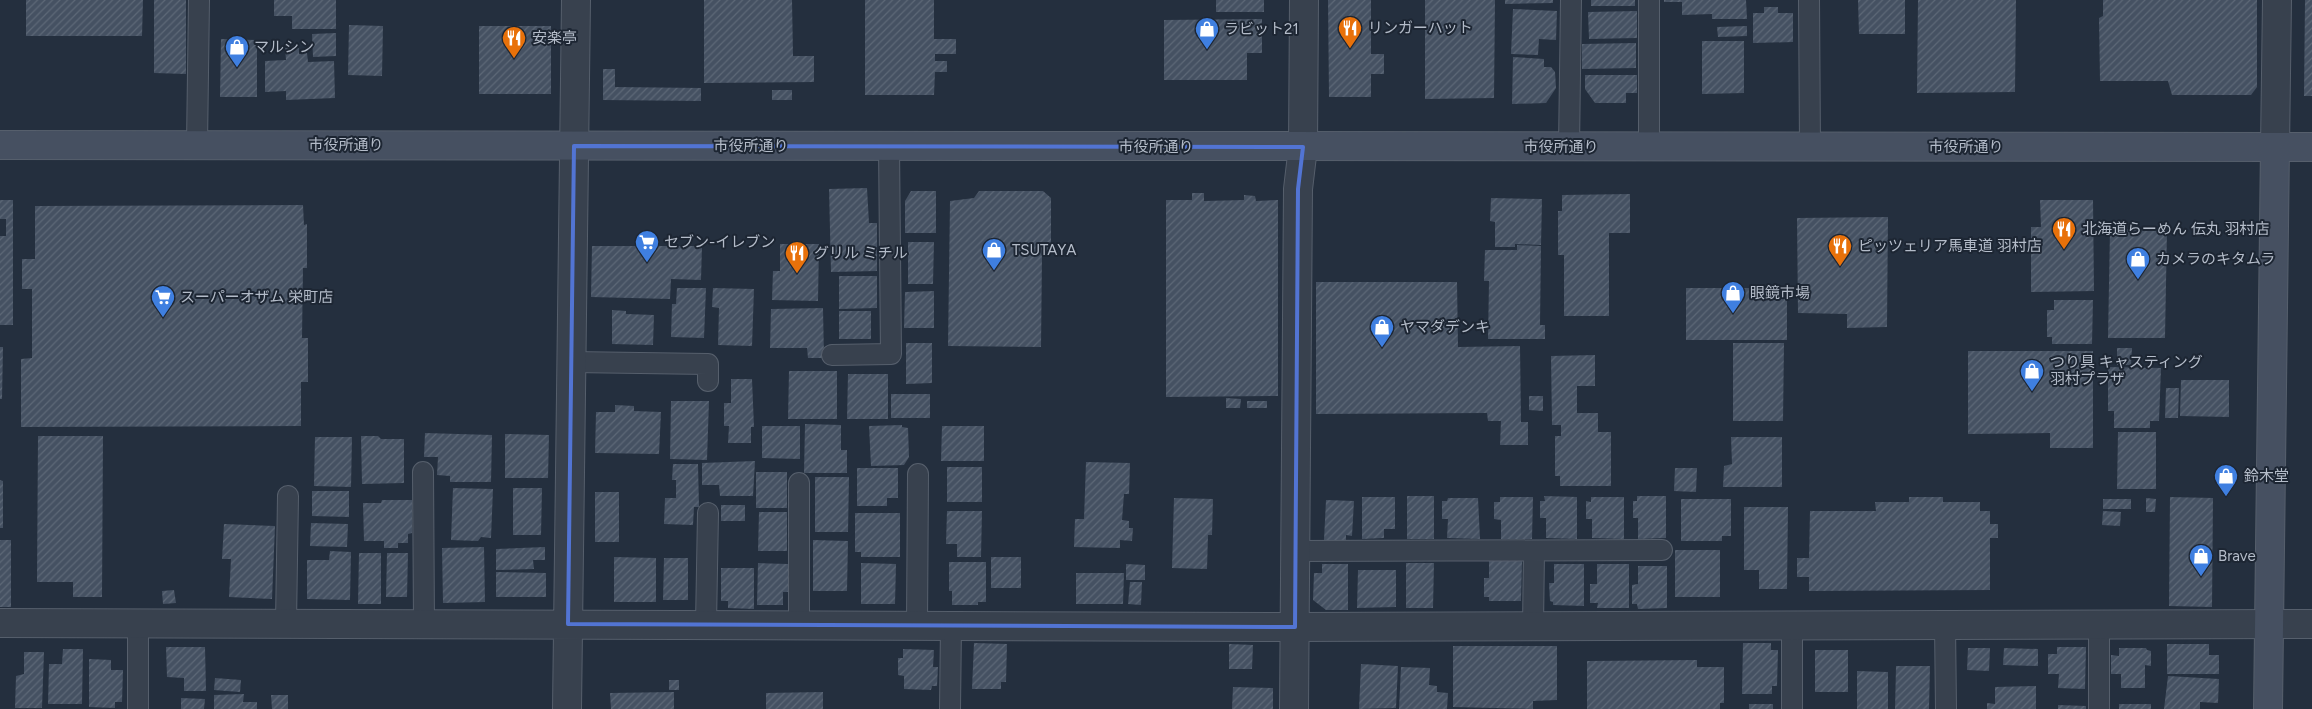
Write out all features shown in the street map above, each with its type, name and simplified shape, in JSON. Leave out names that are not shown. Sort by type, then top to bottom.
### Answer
[{"type":"street","points":[[567,709],[576,0]]},
{"type":"street","points":[[1294,709],[1298,190],[1303,147],[1304,0]]},
{"type":"street","points":[[2268,709],[2277,0]]},
{"type":"street","name":"市役所通り","points":[[0,145],[2312,147]]},
{"type":"street","points":[[0,623],[1295,627],[2312,624]]},
{"type":"lane","points":[[197,145],[198,0]]},
{"type":"lane","points":[[1569,147],[1571,0]]},
{"type":"lane","points":[[1649,0],[1649,147]]},
{"type":"lane","points":[[1809,0],[1810,147]]},
{"type":"lane","points":[[832,355],[891,354],[889,146]]},
{"type":"lane","points":[[572,362],[708,364],[708,381]]},
{"type":"lane","points":[[423,472],[424,624]]},
{"type":"lane","points":[[917,625],[918,474]]},
{"type":"lane","points":[[799,483],[799,625]]},
{"type":"lane","points":[[286,624],[288,496]]},
{"type":"lane","points":[[706,624],[708,513]]},
{"type":"lane","points":[[1296,550],[1662,550]]},
{"type":"lane","points":[[1533,626],[1534,550]]},
{"type":"lane","points":[[138,624],[138,709]]},
{"type":"lane","points":[[950,709],[951,625]]},
{"type":"lane","points":[[1792,625],[1792,709]]},
{"type":"lane","points":[[1945,625],[1946,709]]},
{"type":"lane","points":[[2099,625],[2099,709]]},
{"type":"highlighted area","points":[[574,146],[1303,147],[1298,189],[1295,627],[568,624]]},
{"type":"building","points":[[26,0],[143,0],[142,36],[26,36]]},
{"type":"building","points":[[154,0],[186,0],[186,74],[154,73]]},
{"type":"building","points":[[274,0],[336,0],[336,29],[292,29],[292,16],[274,16]]},
{"type":"building","points":[[704,0],[792,0],[793,56],[814,56],[814,82],[704,83]]},
{"type":"building","points":[[865,0],[934,0],[934,39],[956,39],[956,54],[935,54],[935,61],[947,61],[947,72],[935,72],[934,95],[865,95]]},
{"type":"building","points":[[1216,0],[1264,0],[1264,12],[1216,12]]},
{"type":"building","points":[[1328,0],[1371,0],[1371,54],[1384,54],[1384,74],[1371,74],[1371,97],[1329,97]]},
{"type":"building","points":[[1425,0],[1495,0],[1494,98],[1425,99]]},
{"type":"building","points":[[1505,0],[1553,0],[1553,3],[1505,4]]},
{"type":"building","points":[[1591,0],[1635,0],[1635,6],[1591,6]]},
{"type":"building","points":[[1664,0],[1746,0],[1747,19],[1712,19],[1712,14],[1682,15],[1682,2],[1664,2]]},
{"type":"building","points":[[1858,0],[1905,0],[1905,34],[1859,34]]},
{"type":"building","points":[[1918,0],[2016,0],[2015,92],[1917,93]]},
{"type":"building","points":[[2103,0],[2257,0],[2257,87],[2251,95],[2172,95],[2168,81],[2100,81],[2099,18],[2103,16]]},
{"type":"building","points":[[2305,0],[2312,0],[2312,96],[2304,96]]},
{"type":"building","points":[[1764,7],[1778,7],[1778,13],[1793,13],[1793,42],[1753,43],[1753,13],[1764,13]]},
{"type":"building","points":[[1513,9],[1557,11],[1556,40],[1539,39],[1538,55],[1511,54]]},
{"type":"building","points":[[1637,11],[1637,38],[1589,39],[1588,12]]},
{"type":"building","points":[[1262,19],[1262,53],[1247,53],[1247,80],[1164,80],[1164,20]]},
{"type":"building","points":[[349,25],[383,26],[382,76],[348,75]]},
{"type":"building","points":[[479,26],[551,26],[551,94],[479,94]]},
{"type":"building","points":[[1747,26],[1747,36],[1718,37],[1717,27]]},
{"type":"building","points":[[336,33],[336,56],[313,57],[312,34]]},
{"type":"building","points":[[221,39],[257,40],[257,97],[220,97]]},
{"type":"building","points":[[1702,41],[1744,41],[1744,93],[1702,94]]},
{"type":"building","points":[[1636,43],[1636,68],[1582,69],[1582,44]]},
{"type":"building","points":[[285,48],[299,48],[299,54],[307,53],[308,62],[334,61],[335,98],[286,100],[286,91],[265,92],[265,61],[286,60]]},
{"type":"building","points":[[1513,57],[1544,59],[1544,67],[1551,67],[1555,72],[1556,88],[1546,103],[1512,104]]},
{"type":"building","points":[[603,69],[615,69],[615,87],[701,88],[701,101],[603,100]]},
{"type":"building","points":[[1585,75],[1637,75],[1637,93],[1626,93],[1626,103],[1595,103],[1585,89]]},
{"type":"building","points":[[772,90],[792,90],[792,100],[772,100]]},
{"type":"building","points":[[867,188],[869,223],[877,223],[877,271],[831,272],[829,189]]},
{"type":"building","points":[[911,191],[936,191],[936,233],[905,233],[905,201]]},
{"type":"building","points":[[979,191],[1043,191],[1051,198],[1051,248],[1042,254],[1041,347],[948,346],[950,201],[974,198]]},
{"type":"building","points":[[1192,193],[1204,193],[1204,201],[1244,200],[1244,195],[1255,196],[1256,201],[1278,200],[1278,396],[1166,397],[1166,200],[1192,200]]},
{"type":"building","points":[[1630,194],[1630,233],[1609,233],[1609,316],[1564,316],[1564,255],[1558,255],[1558,211],[1562,211],[1562,195]]},
{"type":"building","points":[[1491,198],[1542,199],[1541,245],[1515,244],[1515,247],[1495,247],[1495,222],[1490,221]]},
{"type":"building","points":[[0,200],[13,200],[13,325],[0,325],[0,236],[6,236],[6,219],[0,219]]},
{"type":"building","points":[[2040,200],[2093,200],[2094,291],[2031,292],[2031,227],[2041,227]]},
{"type":"building","points":[[303,205],[304,225],[307,224],[307,268],[303,268],[302,338],[308,338],[308,382],[301,382],[301,426],[21,427],[21,359],[32,358],[32,289],[22,289],[22,259],[35,259],[35,206]]},
{"type":"building","points":[[1888,217],[1887,327],[1847,328],[1847,314],[1798,313],[1797,218]]},
{"type":"building","points":[[2110,229],[2167,230],[2165,338],[2108,338]]},
{"type":"building","points":[[908,242],[934,242],[933,284],[908,284]]},
{"type":"building","points":[[780,244],[819,244],[818,301],[772,300],[773,271],[780,271]]},
{"type":"building","points":[[1517,245],[1541,246],[1540,325],[1545,325],[1545,339],[1488,339],[1489,281],[1484,281],[1485,250],[1517,250]]},
{"type":"building","name":"セブン-イレブン","points":[[592,246],[702,246],[701,280],[671,279],[670,299],[591,297]]},
{"type":"building","points":[[839,276],[877,276],[877,308],[839,309]]},
{"type":"building","points":[[1316,282],[1457,282],[1458,347],[1520,346],[1521,422],[1528,422],[1528,445],[1500,445],[1501,421],[1488,421],[1487,413],[1316,414]]},
{"type":"building","points":[[677,288],[706,288],[704,338],[671,337],[672,304],[676,304]]},
{"type":"building","points":[[713,288],[754,289],[752,346],[718,345],[719,308],[712,307]]},
{"type":"building","points":[[1686,288],[1787,288],[1787,340],[1686,340]]},
{"type":"building","points":[[934,291],[934,328],[904,328],[905,292]]},
{"type":"building","points":[[2054,300],[2093,300],[2092,344],[2052,344],[2052,337],[2047,337],[2047,310],[2054,310]]},
{"type":"building","points":[[823,308],[824,358],[808,358],[807,348],[770,348],[771,309]]},
{"type":"building","points":[[612,310],[626,311],[626,314],[654,315],[653,345],[612,344]]},
{"type":"building","points":[[839,311],[871,311],[871,339],[839,339]]},
{"type":"building","points":[[906,343],[932,343],[932,383],[906,384]]},
{"type":"building","points":[[1733,343],[1784,343],[1783,421],[1733,421]]},
{"type":"building","points":[[0,347],[3,347],[2,399],[0,399]]},
{"type":"building","points":[[2117,348],[2132,348],[2131,365],[2117,365]]},
{"type":"building","points":[[1968,351],[2093,351],[2093,448],[2050,448],[2050,433],[1968,434]]},
{"type":"building","points":[[1595,355],[1595,386],[1577,386],[1577,413],[1598,413],[1598,432],[1611,432],[1611,486],[1560,486],[1560,476],[1555,476],[1555,436],[1561,436],[1561,425],[1552,425],[1551,356]]},
{"type":"building","points":[[2108,367],[2161,368],[2159,421],[2150,421],[2150,428],[2114,428],[2114,411],[2108,411]]},
{"type":"building","points":[[789,371],[837,371],[837,419],[788,419]]},
{"type":"building","points":[[848,374],[888,374],[888,419],[847,419]]},
{"type":"building","points":[[731,379],[752,379],[754,427],[751,427],[751,443],[728,443],[729,426],[724,426],[724,403],[731,403]]},
{"type":"building","points":[[2181,380],[2229,380],[2229,417],[2180,416]]},
{"type":"building","points":[[2166,388],[2179,388],[2178,418],[2165,418]]},
{"type":"building","points":[[891,394],[930,394],[930,418],[891,418]]},
{"type":"building","points":[[1529,396],[1543,396],[1543,411],[1529,410]]},
{"type":"building","points":[[1226,398],[1241,399],[1240,408],[1226,408]]},
{"type":"building","points":[[671,401],[709,401],[707,460],[670,459]]},
{"type":"building","points":[[1247,401],[1267,401],[1267,408],[1247,408]]},
{"type":"building","points":[[615,405],[634,406],[634,411],[661,412],[659,454],[595,453],[596,412],[615,412]]},
{"type":"building","points":[[805,424],[841,425],[841,450],[847,450],[847,473],[804,473]]},
{"type":"building","points":[[902,425],[902,427],[908,428],[909,457],[904,465],[871,466],[869,426]]},
{"type":"building","points":[[762,426],[800,426],[800,459],[762,458]]},
{"type":"building","points":[[942,426],[984,426],[984,461],[941,461]]},
{"type":"building","points":[[2118,432],[2156,432],[2156,489],[2117,489]]},
{"type":"building","points":[[425,433],[492,435],[491,482],[450,482],[450,476],[437,475],[438,457],[424,457]]},
{"type":"building","points":[[505,434],[549,435],[548,478],[505,478]]},
{"type":"building","points":[[38,436],[103,436],[102,597],[73,597],[73,582],[37,582]]},
{"type":"building","points":[[361,436],[378,436],[381,439],[404,439],[404,483],[362,484]]},
{"type":"building","points":[[315,437],[352,437],[351,487],[314,486]]},
{"type":"building","points":[[1731,437],[1782,437],[1782,487],[1723,487],[1724,466],[1732,464]]},
{"type":"building","points":[[755,461],[753,496],[720,496],[719,485],[702,485],[702,463]]},
{"type":"building","points":[[1086,462],[1130,463],[1129,494],[1124,494],[1122,520],[1129,521],[1129,528],[1133,528],[1132,541],[1120,540],[1120,548],[1074,547],[1075,519],[1084,519]]},
{"type":"building","points":[[673,464],[698,464],[699,507],[694,507],[693,525],[664,524],[665,498],[676,498],[676,480],[672,480]]},
{"type":"building","points":[[947,467],[982,467],[982,502],[947,502]]},
{"type":"building","points":[[857,468],[898,468],[898,498],[887,498],[887,506],[857,506]]},
{"type":"building","points":[[1675,468],[1697,468],[1696,492],[1674,491]]},
{"type":"building","points":[[756,472],[787,472],[787,508],[756,508]]},
{"type":"building","points":[[815,477],[849,477],[848,532],[815,532]]},
{"type":"building","points":[[0,480],[3,481],[3,528],[0,528]]},
{"type":"building","points":[[453,488],[493,489],[491,538],[481,537],[478,541],[451,540]]},
{"type":"building","points":[[513,488],[542,488],[541,535],[513,535]]},
{"type":"building","points":[[312,491],[349,491],[349,517],[312,516]]},
{"type":"building","points":[[595,492],[619,492],[619,542],[595,542]]},
{"type":"building","points":[[1407,496],[1434,496],[1434,539],[1407,539]]},
{"type":"building","points":[[1544,496],[1577,497],[1577,539],[1546,538],[1546,518],[1540,518],[1540,501],[1545,501]]},
{"type":"building","points":[[1637,496],[1666,496],[1666,538],[1638,539],[1638,518],[1633,518],[1633,501],[1637,501]]},
{"type":"building","points":[[1362,497],[1395,497],[1395,529],[1384,529],[1384,538],[1362,539]]},
{"type":"building","points":[[1500,497],[1533,497],[1532,539],[1501,539],[1501,520],[1494,519],[1494,502],[1500,502]]},
{"type":"building","points":[[1591,497],[1624,497],[1624,539],[1592,538],[1592,519],[1586,519],[1586,501],[1591,502]]},
{"type":"building","points":[[1909,497],[1943,497],[1943,502],[1980,502],[1980,511],[1990,511],[1990,524],[1998,524],[1998,538],[1990,538],[1990,590],[1809,591],[1809,577],[1797,577],[1797,558],[1809,558],[1810,511],[1876,511],[1875,502],[1909,502]]},
{"type":"building","points":[[2170,497],[2213,498],[2212,607],[2169,606]]},
{"type":"building","points":[[1174,498],[1213,499],[1212,535],[1208,535],[1207,569],[1172,568]]},
{"type":"building","points":[[1448,498],[1478,498],[1480,539],[1447,538],[1448,519],[1442,519],[1442,501],[1447,501]]},
{"type":"building","points":[[2146,498],[2156,499],[2155,512],[2146,512]]},
{"type":"building","points":[[1681,499],[1731,499],[1731,536],[1722,536],[1722,541],[1681,541]]},
{"type":"building","points":[[2103,499],[2131,499],[2131,509],[2103,509]]},
{"type":"building","points":[[382,500],[412,500],[412,533],[408,534],[408,543],[398,543],[398,548],[384,548],[384,541],[364,541],[363,503],[381,503]]},
{"type":"building","points":[[1326,500],[1354,501],[1352,536],[1346,535],[1346,540],[1324,540]]},
{"type":"building","points":[[721,505],[745,505],[745,521],[721,521]]},
{"type":"building","points":[[1744,507],[1788,507],[1787,589],[1759,589],[1759,570],[1744,570]]},
{"type":"building","points":[[947,511],[982,511],[981,557],[957,557],[957,544],[946,544]]},
{"type":"building","points":[[2103,511],[2121,512],[2120,526],[2102,525]]},
{"type":"building","points":[[759,512],[787,512],[787,551],[758,551]]},
{"type":"building","points":[[855,513],[900,513],[900,557],[861,557],[861,552],[855,552]]},
{"type":"building","points":[[311,523],[348,524],[347,547],[310,546]]},
{"type":"building","points":[[224,524],[275,526],[272,599],[229,597],[231,559],[222,559]]},
{"type":"building","points":[[0,540],[11,540],[11,607],[0,607]]},
{"type":"building","points":[[813,540],[848,541],[847,591],[813,591]]},
{"type":"building","points":[[484,547],[485,602],[443,603],[442,548]]},
{"type":"building","points":[[545,547],[545,560],[533,560],[534,569],[496,570],[496,549]]},
{"type":"building","points":[[1675,550],[1720,550],[1720,597],[1675,597]]},
{"type":"building","points":[[330,551],[351,552],[350,600],[307,599],[307,560],[329,560]]},
{"type":"building","points":[[359,553],[381,553],[381,604],[358,604]]},
{"type":"building","points":[[387,553],[408,553],[407,597],[386,597]]},
{"type":"building","points":[[614,557],[656,558],[656,602],[614,602]]},
{"type":"building","points":[[991,557],[1021,557],[1021,588],[991,588]]},
{"type":"building","points":[[664,558],[688,558],[688,600],[663,600]]},
{"type":"building","points":[[1489,561],[1522,561],[1521,601],[1489,601],[1489,597],[1484,597],[1484,578],[1489,578]]},
{"type":"building","points":[[949,562],[986,562],[986,602],[978,602],[978,605],[952,605],[952,591],[949,591]]},
{"type":"building","points":[[758,563],[788,564],[788,592],[783,592],[783,605],[757,605]]},
{"type":"building","points":[[861,563],[896,564],[895,604],[861,604]]},
{"type":"building","points":[[1406,563],[1434,563],[1433,608],[1406,608]]},
{"type":"building","points":[[1126,564],[1145,565],[1145,580],[1126,580]]},
{"type":"building","points":[[1322,564],[1348,564],[1348,610],[1326,610],[1313,600],[1314,573],[1322,573]]},
{"type":"building","points":[[1554,564],[1584,564],[1584,606],[1553,605],[1553,602],[1550,601],[1549,583],[1554,583]]},
{"type":"building","points":[[1597,564],[1629,564],[1629,608],[1597,608],[1598,603],[1590,603],[1590,584],[1597,584]]},
{"type":"building","points":[[1638,566],[1667,566],[1667,608],[1638,609],[1637,604],[1632,604],[1632,585],[1638,584]]},
{"type":"building","points":[[721,568],[754,568],[754,609],[728,608],[728,601],[721,601]]},
{"type":"building","points":[[1358,570],[1396,570],[1396,607],[1357,608]]},
{"type":"building","points":[[496,572],[546,573],[546,597],[496,597]]},
{"type":"building","points":[[1076,573],[1124,573],[1123,604],[1076,604]]},
{"type":"building","points":[[1130,582],[1142,582],[1141,605],[1128,604]]},
{"type":"building","points":[[174,590],[176,603],[163,604],[162,591]]},
{"type":"building","points":[[974,643],[1007,644],[1006,682],[1001,682],[1001,689],[972,689]]},
{"type":"building","points":[[1743,643],[1771,643],[1771,650],[1778,650],[1777,686],[1772,686],[1772,694],[1742,694]]},
{"type":"building","points":[[1229,644],[1253,645],[1252,669],[1229,669]]},
{"type":"building","points":[[2167,644],[2209,644],[2209,655],[2219,655],[2219,674],[2167,674]]},
{"type":"building","points":[[1453,646],[1557,646],[1557,700],[1533,701],[1533,709],[1453,707]]},
{"type":"building","points":[[166,647],[205,647],[206,691],[184,691],[184,678],[167,677]]},
{"type":"building","points":[[2057,647],[2086,647],[2085,689],[2058,688],[2059,674],[2048,674],[2048,654],[2057,654]]},
{"type":"building","points":[[1968,648],[1990,648],[1989,671],[1967,670]]},
{"type":"building","points":[[2004,648],[2038,649],[2038,666],[2003,665]]},
{"type":"building","points":[[2119,648],[2146,648],[2151,651],[2151,666],[2145,665],[2145,688],[2121,688],[2121,674],[2111,674],[2111,655],[2119,656]]},
{"type":"building","points":[[63,649],[83,649],[82,704],[48,704],[49,664],[62,664]]},
{"type":"building","points":[[903,649],[934,650],[933,667],[938,667],[937,686],[932,686],[931,690],[904,689],[904,676],[898,675],[898,658],[903,658]]},
{"type":"building","points":[[1815,650],[1848,650],[1848,692],[1815,692]]},
{"type":"building","points":[[24,652],[44,652],[42,708],[15,708],[16,676],[24,674]]},
{"type":"building","points":[[89,659],[111,660],[111,670],[123,670],[122,702],[115,702],[115,708],[89,707]]},
{"type":"building","points":[[1697,660],[1697,667],[1724,667],[1724,703],[1720,703],[1720,709],[1587,709],[1587,661]]},
{"type":"building","points":[[1361,664],[1398,666],[1396,708],[1359,709]]},
{"type":"building","points":[[1896,666],[1930,666],[1929,709],[1895,709]]},
{"type":"building","points":[[1401,667],[1430,668],[1429,685],[1437,686],[1437,692],[1448,693],[1447,709],[1399,709]]},
{"type":"building","points":[[1857,671],[1888,672],[1888,709],[1857,709]]},
{"type":"building","points":[[2168,676],[2219,679],[2218,703],[2200,702],[2200,709],[2164,709]]},
{"type":"building","points":[[215,678],[241,680],[240,692],[214,690]]},
{"type":"building","points":[[669,680],[679,680],[679,690],[669,690]]},
{"type":"building","points":[[2036,686],[2036,709],[1987,709],[1987,703],[1995,704],[1995,687]]},
{"type":"building","points":[[1233,687],[1273,688],[1273,709],[1232,709]]},
{"type":"building","points":[[674,692],[674,709],[611,709],[610,693]]},
{"type":"building","points":[[823,692],[823,709],[766,709],[766,693]]},
{"type":"building","points":[[244,694],[243,702],[257,702],[257,709],[214,709],[214,695]]},
{"type":"building","points":[[271,695],[288,695],[288,709],[272,709]]},
{"type":"building","points":[[181,698],[205,699],[204,709],[181,709]]},
{"type":"building","points":[[1749,704],[1773,704],[1773,709],[1749,709]]},
{"type":"building","points":[[2119,704],[2151,704],[2151,709],[2119,709]]},
{"type":"building","points":[[2058,705],[2086,706],[2086,709],[2058,709]]},
{"type":"place","name":"リンガーハット","points":[[1350,49]]},
{"type":"place","name":"ラビット21","points":[[1207,50]]},
{"type":"place","name":"安楽亭","points":[[514,59]]},
{"type":"place","name":"マルシン","points":[[237,68]]},
{"type":"place","name":"北海道らーめん 伝丸 羽村店","points":[[2064,250]]},
{"type":"place","name":"セブン-イレブン","points":[[647,263]]},
{"type":"place","name":"ピッツェリア馬車道 羽村店","points":[[1840,267]]},
{"type":"place","name":"TSUTAYA","points":[[994,271]]},
{"type":"place","name":"グリル ミチル","points":[[797,274]]},
{"type":"place","name":"カメラのキタムラ","points":[[2138,280]]},
{"type":"place","name":"眼鏡市場","points":[[1733,314]]},
{"type":"place","name":"スーパーオザム 栄町店","points":[[163,318]]},
{"type":"place","name":"ヤマダデンキ","points":[[1382,348]]},
{"type":"place","name":"つり具 キャスティング 羽村プラザ","points":[[2032,392]]},
{"type":"place","name":"鈴木堂","points":[[2226,497]]},
{"type":"place","name":"Brave","points":[[2201,577]]}]
